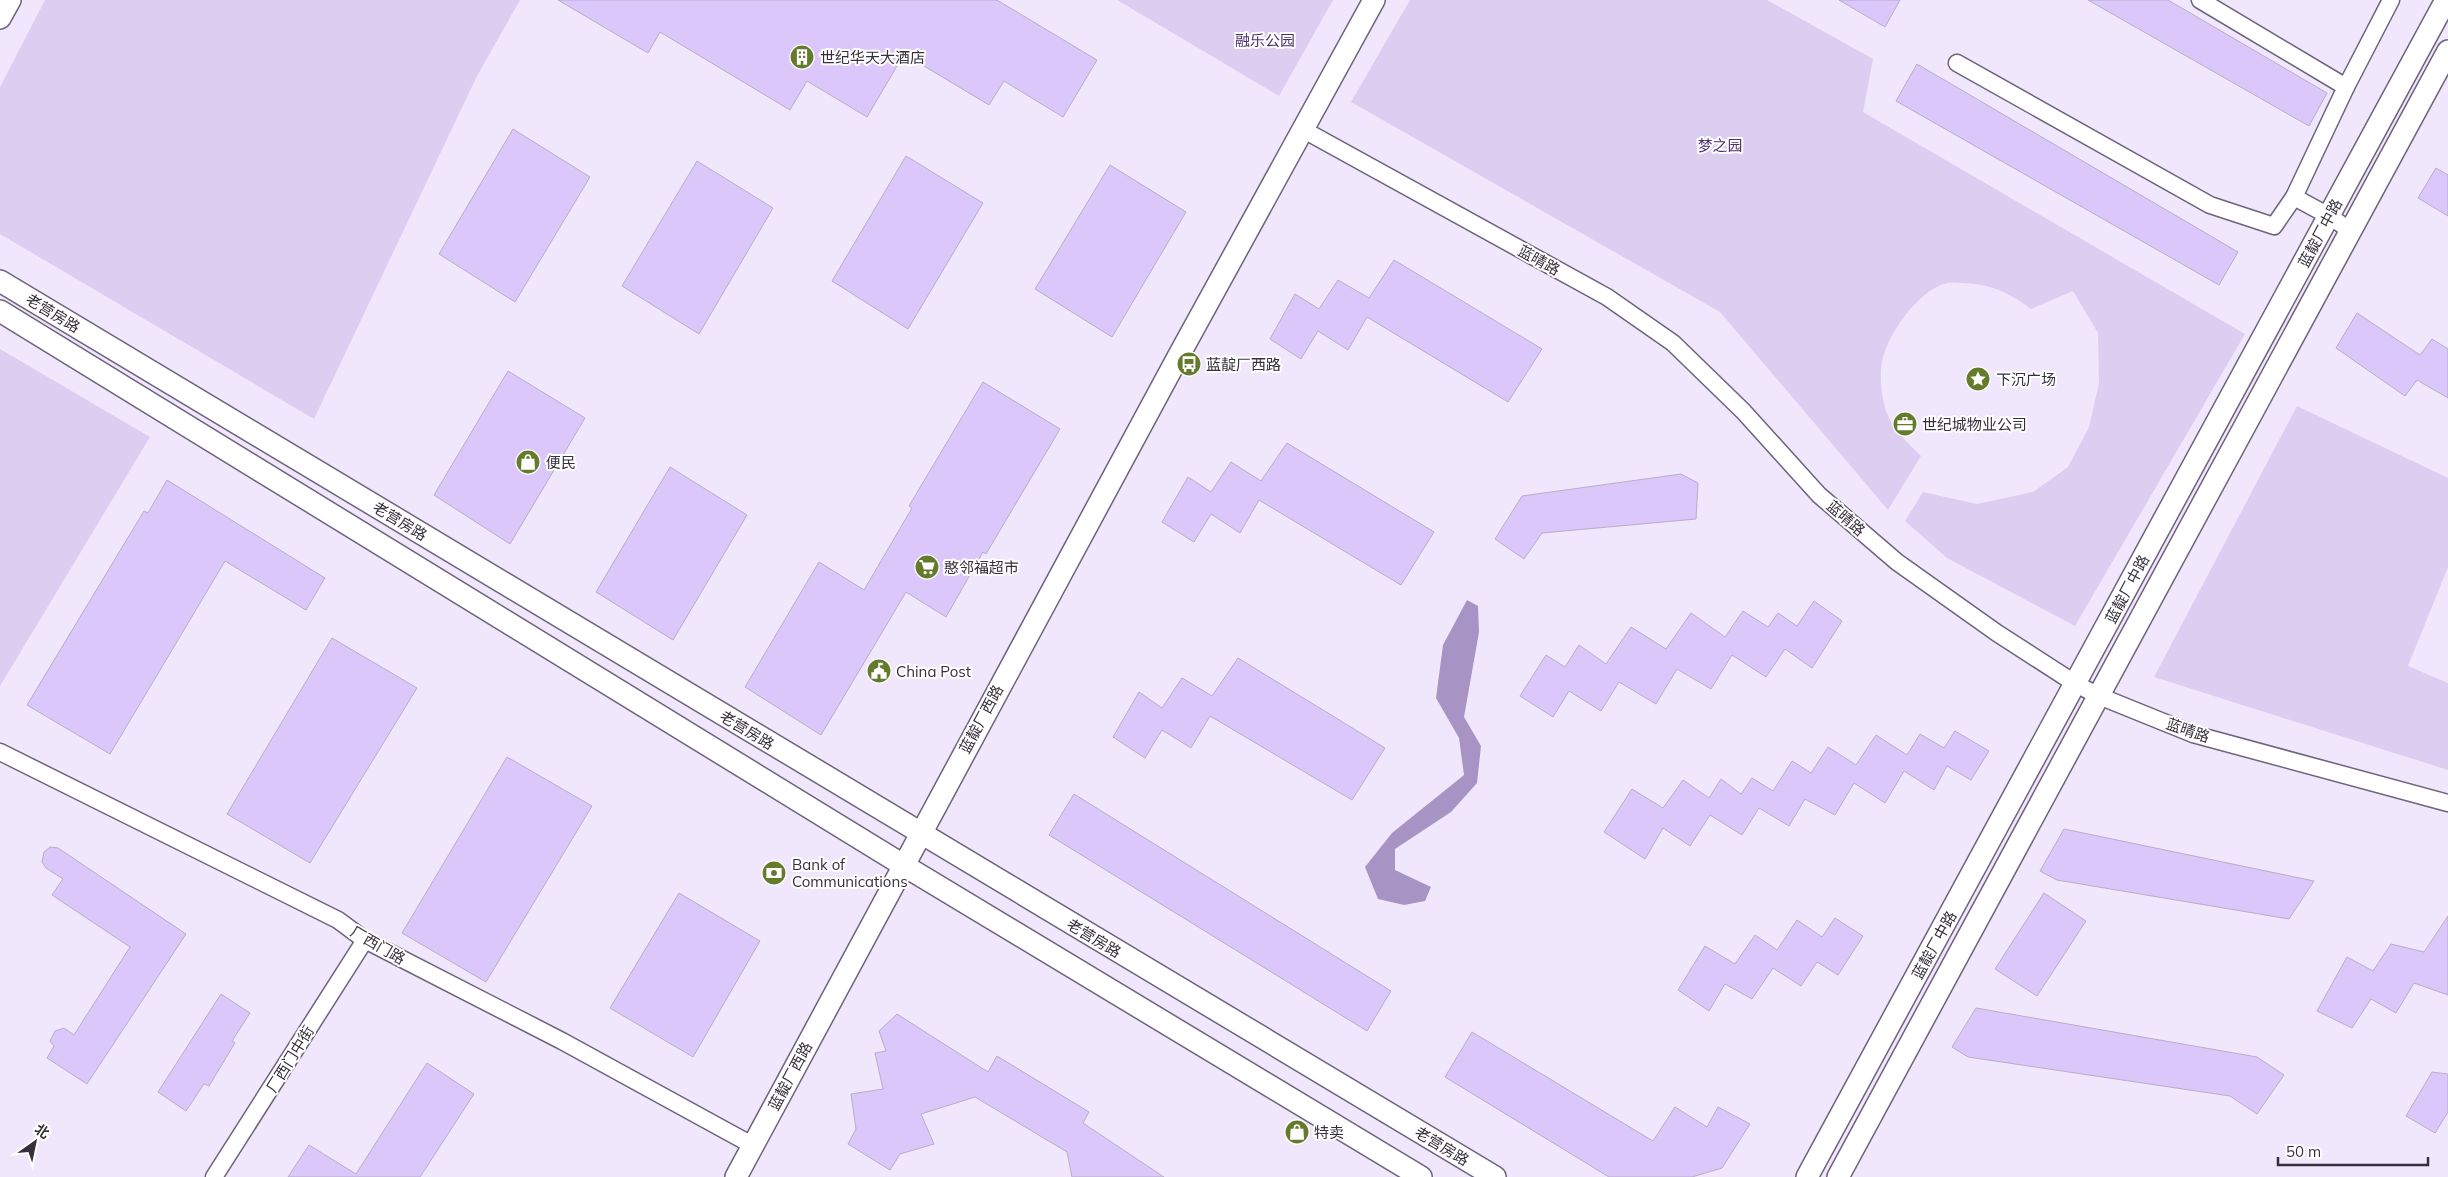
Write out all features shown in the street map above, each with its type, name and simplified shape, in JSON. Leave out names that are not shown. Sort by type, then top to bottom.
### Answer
[{"type":"street","points":[[0,18],[10,0]]},
{"type":"street","name":"蓝靛厂西路","points":[[736,1177],[903,865],[1302,129],[1374,0]]},
{"type":"street","points":[[2200,0],[2346,87]]},
{"type":"street","points":[[1957,63],[2210,206],[2274,226],[2294,197],[2346,87],[2391,0]]},
{"type":"street","name":"蓝靛厂中路","points":[[1807,1177],[2446,0]]},
{"type":"street","name":"蓝靛厂中路","points":[[1838,1177],[2448,51]]},
{"type":"street","name":"蓝晴路","points":[[1302,129],[1607,297],[1674,343],[1743,411],[1819,495],[1897,562],[1996,633],[2076,684],[2099,696],[2193,734],[2448,803]]},
{"type":"street","points":[[2294,197],[2351,230]]},
{"type":"street","name":"老营房路","points":[[0,281],[1495,1177]]},
{"type":"street","name":"老营房路","points":[[0,311],[903,865],[1421,1177]]},
{"type":"street","name":"厂西门路","points":[[0,752],[338,920],[365,940],[562,1041],[752,1145]]},
{"type":"street","name":"厂西门中街","points":[[214,1177],[365,940]]},
{"type":"green space","points":[[45,0],[520,0],[477,76],[314,419],[0,234],[0,87]]},
{"type":"green space","name":"融乐公园","points":[[1117,0],[1333,0],[1279,96]]},
{"type":"green space","name":"梦之园","points":[[1410,0],[1767,0],[1873,59],[1863,112],[2245,334],[2075,626],[1947,558],[1905,521],[1923,492],[1977,504],[2033,492],[2068,467],[2089,427],[2099,383],[2098,333],[2073,291],[2031,309],[2015,298],[1991,287],[1949,283],[1936,287],[1915,304],[1890,339],[1882,362],[1881,376],[1882,391],[1889,418],[1921,456],[1888,510],[1720,312],[1351,102]]},
{"type":"green space","points":[[0,349],[150,437],[0,686]]},
{"type":"green space","points":[[2297,406],[2448,478],[2448,567],[2408,666],[2448,683],[2448,770],[2154,677]]},
{"type":"shaded area","points":[[1467,600],[1478,606],[1479,632],[1464,717],[1481,746],[1477,783],[1451,812],[1395,849],[1395,870],[1431,887],[1425,901],[1404,905],[1378,899],[1365,867],[1392,833],[1464,775],[1459,738],[1436,698],[1443,645]]},
{"type":"building","name":"世纪华天大酒店","points":[[558,0],[997,0],[1097,60],[1063,117],[1004,81],[989,105],[904,54],[867,117],[807,81],[790,110],[660,32],[648,53]]},
{"type":"building","points":[[1839,0],[1900,0],[1885,27]]},
{"type":"building","points":[[2088,0],[2168,0],[2327,93],[2309,126]]},
{"type":"building","points":[[1917,64],[2238,252],[2219,285],[1896,101]]},
{"type":"building","points":[[513,129],[590,177],[515,302],[439,254]]},
{"type":"building","points":[[906,156],[983,203],[908,329],[832,281]]},
{"type":"building","points":[[697,161],[773,208],[699,334],[622,286]]},
{"type":"building","points":[[1110,165],[1186,212],[1112,337],[1035,289]]},
{"type":"building","points":[[2436,168],[2448,175],[2448,216],[2418,198]]},
{"type":"building","points":[[1394,260],[1542,349],[1508,402],[1367,317],[1348,350],[1318,331],[1301,359],[1270,339],[1295,294],[1319,309],[1338,280],[1369,298]]},
{"type":"building","points":[[2357,313],[2420,355],[2432,339],[2448,349],[2448,398],[2417,380],[2405,396],[2336,348]]},
{"type":"building","points":[[508,371],[585,418],[510,544],[434,495]]},
{"type":"building","points":[[983,382],[1060,429],[986,554],[983,552],[946,617],[906,592],[821,735],[745,687],[819,562],[864,590],[912,508],[909,506]]},
{"type":"building","points":[[1287,443],[1434,532],[1401,585],[1259,500],[1240,533],[1211,514],[1194,542],[1162,522],[1188,477],[1211,492],[1231,462],[1261,481]]},
{"type":"building","points":[[670,467],[747,515],[673,640],[596,592]]},
{"type":"building","points":[[1681,474],[1698,483],[1696,519],[1542,533],[1524,559],[1495,539],[1522,496]]},
{"type":"building","points":[[167,480],[325,578],[306,610],[225,561],[110,754],[27,705],[144,511],[148,513]]},
{"type":"building","points":[[1814,601],[1842,621],[1812,668],[1785,649],[1766,677],[1732,655],[1711,689],[1677,669],[1656,704],[1619,682],[1601,711],[1569,691],[1553,717],[1520,696],[1546,655],[1565,667],[1579,645],[1606,664],[1631,627],[1666,649],[1691,613],[1725,637],[1743,611],[1768,627],[1778,613],[1797,626]]},
{"type":"building","points":[[332,638],[417,688],[310,863],[227,814]]},
{"type":"building","points":[[1238,658],[1385,748],[1352,800],[1210,716],[1191,748],[1162,730],[1145,758],[1113,737],[1139,692],[1162,708],[1182,678],[1212,696]]},
{"type":"building","points":[[1955,731],[1989,751],[1971,780],[1947,766],[1934,790],[1904,771],[1885,803],[1854,783],[1835,815],[1805,799],[1789,826],[1759,808],[1742,835],[1710,815],[1690,846],[1663,828],[1645,859],[1604,832],[1632,789],[1663,808],[1683,780],[1709,798],[1721,779],[1741,794],[1752,778],[1773,791],[1792,761],[1811,773],[1828,747],[1856,765],[1876,735],[1907,755],[1920,734],[1944,748]]},
{"type":"building","points":[[507,757],[592,806],[486,982],[402,933]]},
{"type":"building","points":[[1074,794],[1391,991],[1367,1031],[1049,835]]},
{"type":"building","points":[[2064,829],[2314,881],[2289,919],[2057,880],[2040,871]]},
{"type":"building","points":[[50,847],[58,848],[186,934],[87,1084],[47,1058],[54,1046],[50,1041],[55,1031],[64,1028],[74,1035],[130,947],[52,895],[63,879],[46,868],[42,862],[44,852]]},
{"type":"building","points":[[679,893],[760,941],[693,1057],[610,1008]]},
{"type":"building","points":[[2044,893],[2086,921],[2037,996],[1995,969]]},
{"type":"building","points":[[2448,916],[2448,995],[2414,983],[2396,1013],[2371,999],[2352,1028],[2317,1011],[2347,957],[2373,971],[2391,944],[2424,952]]},
{"type":"building","points":[[1835,918],[1863,936],[1838,975],[1817,962],[1801,986],[1773,968],[1752,999],[1725,984],[1709,1011],[1678,990],[1705,946],[1735,964],[1755,935],[1777,950],[1797,920],[1822,937]]},
{"type":"building","points":[[221,994],[250,1013],[232,1041],[235,1043],[209,1086],[204,1084],[186,1111],[158,1092]]},
{"type":"building","points":[[1976,1008],[2257,1057],[2284,1075],[2257,1114],[2230,1096],[1968,1057],[1952,1047]]},
{"type":"building","points":[[897,1014],[988,1072],[997,1056],[1089,1112],[1083,1123],[1164,1177],[1072,1177],[1067,1152],[975,1097],[921,1114],[934,1144],[900,1154],[890,1170],[848,1144],[856,1129],[851,1094],[883,1089],[875,1053],[886,1051],[879,1031]]},
{"type":"building","points":[[1472,1032],[1653,1141],[1675,1107],[1707,1127],[1718,1107],[1750,1124],[1722,1168],[1692,1177],[1609,1177],[1445,1077]]},
{"type":"building","points":[[427,1063],[474,1094],[420,1177],[288,1177],[309,1145],[356,1174]]},
{"type":"building","points":[[2432,1072],[2448,1074],[2448,1112],[2435,1133],[2406,1116]]},
{"type":"place","name":"世纪华天大酒店","points":[[802,57]]},
{"type":"place","name":"蓝靛厂西路","points":[[1189,364]]},
{"type":"place","name":"下沉广场","points":[[1978,379]]},
{"type":"place","name":"世纪城物业公司","points":[[1905,424]]},
{"type":"place","name":"便民","points":[[528,462]]},
{"type":"place","name":"憨邻福超市","points":[[927,567]]},
{"type":"place","name":"China Post","points":[[879,671]]},
{"type":"place","name":"Bank of Communications","points":[[774,873]]},
{"type":"place","name":"特卖","points":[[1297,1132]]}]
